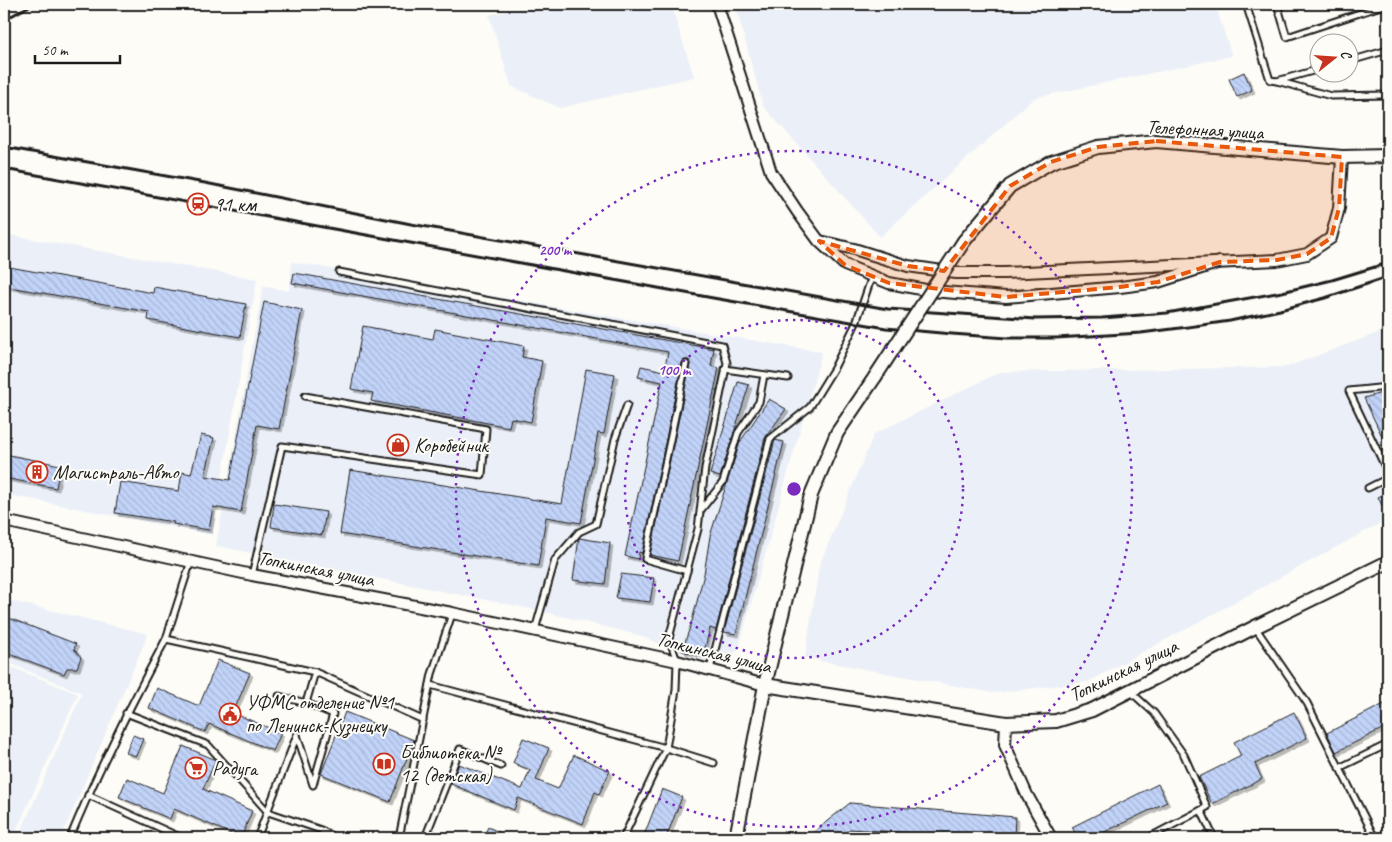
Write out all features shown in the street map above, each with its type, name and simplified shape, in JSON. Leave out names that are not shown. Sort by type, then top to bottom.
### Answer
[{"type":"street","points":[[717,4],[771,172],[796,211],[819,241],[845,265],[889,283],[931,291],[1006,297],[1120,288],[1158,282],[1220,262]]},
{"type":"street","name":"Телефонная улица","points":[[736,838],[765,685],[811,495],[837,433],[964,240],[1010,186],[1051,162],[1098,147],[1156,141],[1342,157],[1388,156]]},
{"type":"street","points":[[819,241],[854,249],[908,266],[956,273],[1005,273],[1277,260],[1307,254],[1331,238],[1339,208],[1342,157]]},
{"type":"street","name":"Топкинская улица","points":[[4,520],[252,574],[535,630],[677,661],[765,685],[1006,723],[1056,722],[1092,710],[1388,562]]},
{"type":"street","points":[[1006,723],[1005,745],[1027,795],[1050,838]]},
{"type":"lane","points":[[1246,4],[1270,80],[1331,96],[1388,95]]},
{"type":"lane","points":[[1276,4],[1287,36],[1387,4]]},
{"type":"lane","points":[[1360,58],[1388,50]]},
{"type":"lane","points":[[1277,81],[1310,72]]},
{"type":"lane","points":[[339,272],[722,345],[727,363],[704,468],[698,529],[669,638],[677,661],[676,690],[666,748],[622,838]]},
{"type":"lane","points":[[710,670],[770,438],[810,407],[834,368],[856,323],[872,276]]},
{"type":"lane","points":[[686,364],[645,559],[687,571]]},
{"type":"lane","points":[[726,369],[788,378]]},
{"type":"lane","points":[[700,511],[723,482],[738,433],[759,402],[764,374]]},
{"type":"lane","points":[[1388,387],[1349,391],[1388,473]]},
{"type":"lane","points":[[252,574],[282,446],[482,475],[486,429],[305,396]]},
{"type":"lane","points":[[535,630],[555,560],[578,532],[596,524],[615,439],[628,406]]},
{"type":"lane","points":[[1368,488],[1388,478]]},
{"type":"lane","points":[[70,838],[126,713],[166,639],[191,561]]},
{"type":"lane","points":[[399,838],[432,674],[452,613]]},
{"type":"lane","points":[[1255,627],[1307,703],[1375,838]]},
{"type":"lane","points":[[166,639],[315,672],[423,720]]},
{"type":"lane","points":[[306,703],[315,672]]},
{"type":"lane","points":[[430,685],[666,748],[714,763]]},
{"type":"lane","points":[[1129,690],[1154,713],[1184,755],[1207,807],[1148,838]]},
{"type":"lane","points":[[257,838],[297,735],[313,785],[333,714],[306,703],[279,696]]},
{"type":"lane","points":[[126,713],[208,745],[268,812],[321,830],[335,838]]},
{"type":"lane","points":[[1339,768],[1388,744]]},
{"type":"lane","points":[[425,838],[460,749],[501,766]]},
{"type":"lane","points":[[88,795],[182,838]]},
{"type":"lane","points":[[1201,810],[1214,838]]},
{"type":"lane","points":[[428,832],[440,838]]},
{"type":"highlighted area","points":[[1156,141],[1342,157],[1339,208],[1331,238],[1307,254],[1277,260],[1220,262],[1158,282],[1006,297],[889,283],[845,265],[819,241],[908,266],[944,271],[1010,186],[1051,162],[1098,147]]},
{"type":"shaded area","points":[[536,4],[671,4],[694,77],[560,108],[511,86],[489,15]]},
{"type":"shaded area","points":[[735,4],[1215,4],[1232,56],[1034,98],[880,237],[763,106]]},
{"type":"shaded area","points":[[4,234],[257,279],[212,535],[4,494]]},
{"type":"shaded area","points":[[292,262],[822,352],[738,651],[718,660],[690,656],[638,635],[536,610],[216,546],[263,286],[289,291]]},
{"type":"shaded area","points":[[1388,329],[1388,519],[1088,682],[993,693],[805,658],[819,566],[874,434],[1000,372],[1287,367]]},
{"type":"shaded area","points":[[4,599],[148,634],[61,838],[18,838],[82,693],[4,661]]},
{"type":"shaded area","points":[[4,664],[78,694],[13,838],[4,838]]},
{"type":"building","points":[[1244,72],[1252,90],[1237,97],[1229,79]]},
{"type":"building","points":[[4,266],[153,293],[154,287],[246,304],[240,337],[148,320],[149,312],[4,286]]},
{"type":"building","points":[[294,273],[714,349],[711,366],[719,368],[678,561],[650,555],[690,365],[689,360],[684,360],[682,363],[642,553],[639,552],[638,559],[625,556],[662,382],[638,377],[641,366],[664,371],[668,352],[292,283]]},
{"type":"building","points":[[264,302],[302,310],[279,429],[257,425],[241,512],[213,507],[209,530],[173,524],[174,522],[115,513],[120,482],[179,491],[182,472],[191,474],[201,435],[214,438],[205,476],[230,480]]},
{"type":"building","points":[[363,326],[433,339],[435,329],[524,346],[522,357],[542,361],[531,422],[511,418],[509,427],[371,401],[373,393],[351,389]]},
{"type":"building","points":[[586,369],[615,374],[604,434],[598,433],[581,523],[546,517],[538,566],[340,534],[350,470],[562,504]]},
{"type":"building","points":[[738,382],[749,385],[720,477],[710,474]]},
{"type":"building","points":[[1385,392],[1388,398],[1388,449],[1364,398]]},
{"type":"building","points":[[769,399],[786,409],[765,438],[716,630],[710,628],[703,656],[682,651],[704,574],[710,536],[740,442]]},
{"type":"building","points":[[775,440],[784,442],[736,634],[724,632]]},
{"type":"building","name":"Магистраль-Авто","points":[[4,454],[60,465],[56,488],[4,478]]},
{"type":"building","points":[[1388,492],[1388,518],[1378,497]]},
{"type":"building","points":[[274,504],[326,512],[322,535],[271,527]]},
{"type":"building","points":[[579,538],[610,543],[605,584],[573,580]]},
{"type":"building","points":[[621,574],[654,578],[650,602],[616,598]]},
{"type":"building","points":[[4,616],[76,644],[74,649],[81,657],[77,668],[67,668],[64,674],[4,652]]},
{"type":"building","points":[[218,660],[250,673],[233,713],[281,733],[273,751],[209,724],[205,732],[149,708],[157,688],[199,706]]},
{"type":"building","points":[[1388,702],[1388,726],[1336,752],[1327,733]]},
{"type":"building","points":[[345,712],[414,740],[390,802],[321,774]]},
{"type":"building","points":[[1294,712],[1307,738],[1255,764],[1262,779],[1212,804],[1199,777],[1241,756],[1234,742]]},
{"type":"building","points":[[133,735],[143,739],[136,756],[126,753]]},
{"type":"building","points":[[523,738],[549,748],[536,780],[558,789],[574,755],[610,771],[599,794],[595,792],[583,824],[518,798],[514,810],[451,784],[459,764],[522,789],[530,770],[513,763]]},
{"type":"building","points":[[183,746],[216,760],[203,789],[252,811],[241,838],[174,809],[170,819],[119,797],[127,778],[163,793]]},
{"type":"building","points":[[1158,784],[1167,802],[1092,838],[1078,838],[1072,827]]},
{"type":"building","points":[[662,789],[682,797],[666,838],[643,838]]},
{"type":"building","points":[[850,803],[1015,817],[1014,838],[850,829],[840,838],[806,838]]},
{"type":"building","points":[[488,827],[512,838],[483,838]]},
{"type":"railway","points":[[4,20],[33,4]]},
{"type":"railway","points":[[4,147],[205,183],[411,224],[888,309],[1035,319],[1102,318],[1167,313],[1282,292],[1332,280],[1388,263]]},
{"type":"railway","points":[[4,169],[713,298],[886,328],[952,334],[1007,338],[1056,338],[1141,333],[1188,327],[1230,321],[1280,310],[1325,298],[1388,277]]},
{"type":"place","name":"91 км","points":[[198,204]]},
{"type":"place","name":"Коробейник","points":[[398,445]]},
{"type":"place","name":"Магистраль-Авто","points":[[37,472]]},
{"type":"place","name":"УФМС отделение №1 по Ленинск-Кузнецку","points":[[230,714]]},
{"type":"place","name":"Библиотека № 12 (детская)","points":[[384,764]]},
{"type":"place","name":"Радуга","points":[[196,768]]}]
